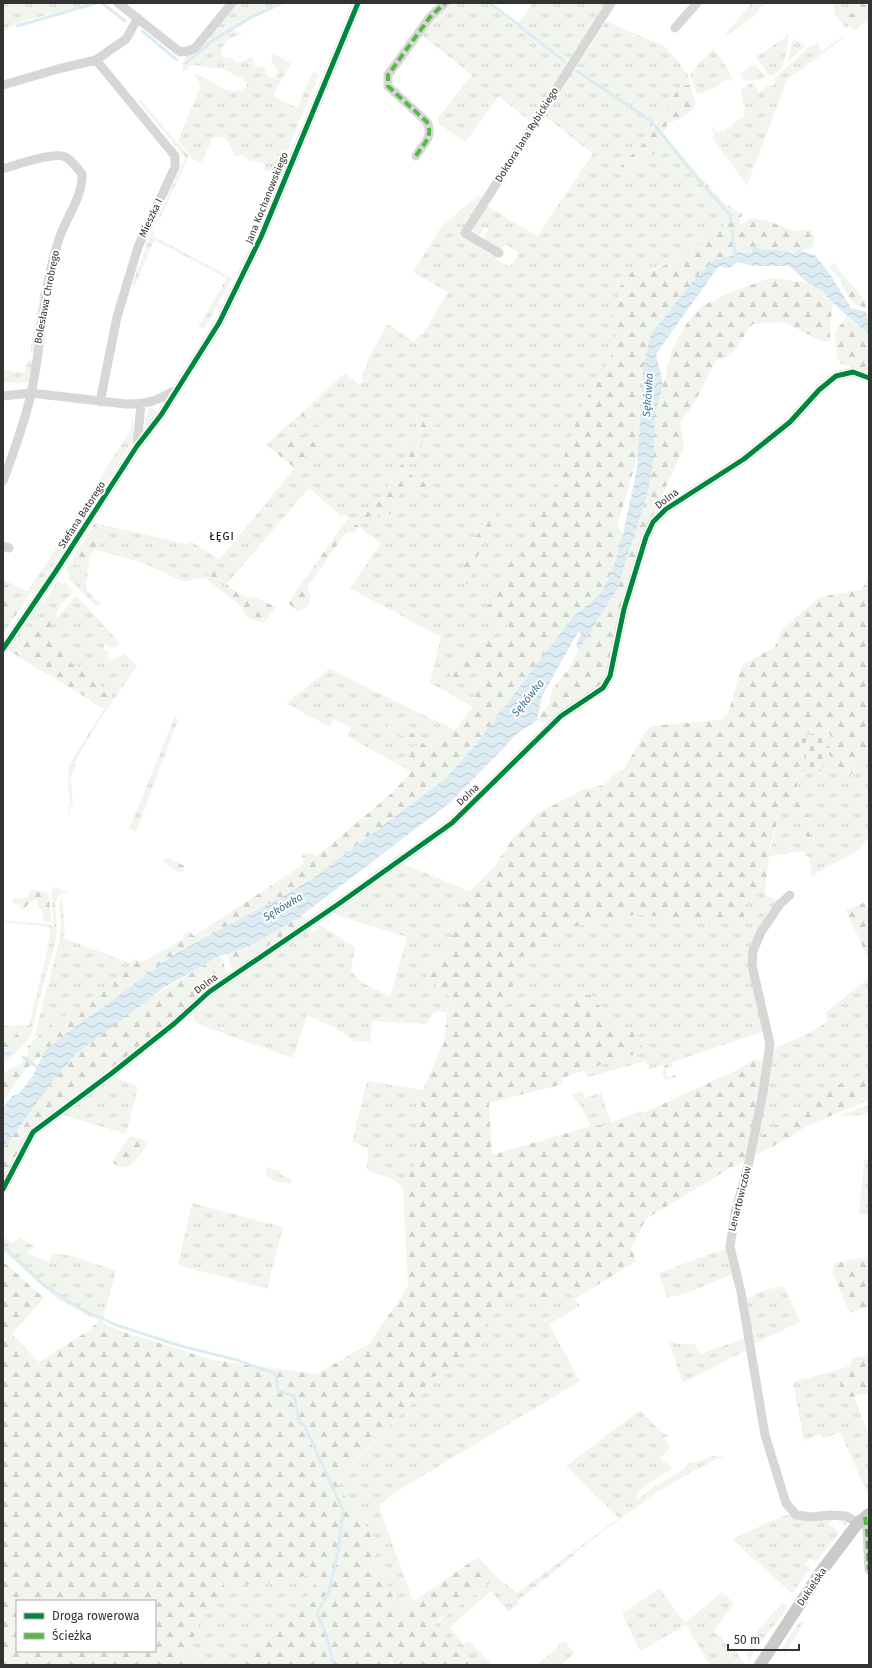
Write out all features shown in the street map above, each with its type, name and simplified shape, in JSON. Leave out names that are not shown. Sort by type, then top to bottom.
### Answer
[{"type":"main road","name":"Dukielska","points":[[760,1665],[820,1573],[864,1518]]},
{"type":"street","points":[[118,3],[180,52],[188,51],[194,48],[232,3]]},
{"type":"street","name":"Jana Kochanowskiego","points":[[3,396],[31,393],[100,402],[141,404],[156,401],[175,390],[219,323],[250,260],[358,3]]},
{"type":"street","points":[[416,156],[430,134],[430,128],[427,122],[388,86],[388,75],[430,17],[445,3]]},
{"type":"street","name":"Doktora Jana Rybickiego","points":[[499,253],[465,233],[611,3]]},
{"type":"street","points":[[674,28],[697,3]]},
{"type":"street","points":[[3,85],[96,60],[126,40],[138,18]]},
{"type":"street","name":"Mieszka I","points":[[96,60],[175,156],[175,167],[138,247],[117,317],[100,402]]},
{"type":"street","name":"Bolesława Chrobrego","points":[[3,169],[60,154],[67,158],[82,174],[75,203],[58,242],[45,299],[31,393]]},
{"type":"street","name":"Dolna","points":[[3,1189],[33,1132],[169,1028],[209,992],[337,905],[452,823],[561,716],[603,688],[610,676],[624,609],[646,537],[653,522],[666,508],[744,459],[790,422],[819,390],[836,376],[853,372],[869,378]]},
{"type":"street","name":"Stefana Batorego","points":[[3,649],[56,571],[137,446],[161,415],[175,390]]},
{"type":"street","points":[[3,481],[20,436],[31,393]]},
{"type":"street","points":[[151,402],[161,415]]},
{"type":"street","name":"Stefana Batorego","points":[[137,446],[141,404]]},
{"type":"street","name":"Lenartowiczów","points":[[790,895],[780,904],[761,932],[753,951],[752,966],[770,1044],[763,1092],[749,1162],[735,1213],[730,1247],[741,1292],[765,1435],[786,1503],[796,1516],[811,1517],[830,1515],[864,1518]]},
{"type":"street","points":[[864,1518],[867,1532],[869,1570]]},
{"type":"green space","points":[[3,3],[92,3],[20,22],[3,32]]},
{"type":"green space","points":[[236,3],[277,3],[230,28],[242,34],[227,41],[223,47],[221,56],[232,58],[235,62],[240,63],[250,57],[253,58],[255,66],[264,68],[269,78],[275,77],[278,72],[271,61],[273,53],[291,63],[273,96],[297,108],[313,71],[319,74],[277,175],[264,170],[265,165],[262,163],[247,159],[243,155],[236,156],[225,137],[212,138],[202,163],[193,159],[178,141],[201,85],[194,74],[232,91],[247,87],[246,82],[242,79],[233,73],[223,70],[193,65],[188,66],[187,71],[182,70],[183,62],[188,53]]},
{"type":"green space","points":[[449,3],[486,3],[517,26],[533,3],[608,3],[598,16],[530,122],[499,96],[465,142],[439,124],[438,118],[472,75],[420,34]]},
{"type":"green space","points":[[752,3],[768,3],[759,8],[758,13],[728,35],[726,33]]},
{"type":"green space","points":[[834,3],[868,3],[869,19],[855,30],[849,25],[846,28],[835,13],[833,7]]},
{"type":"green space","points":[[858,3],[867,3],[869,18],[850,24],[845,22],[845,17],[858,11]]},
{"type":"green space","points":[[606,21],[665,47],[688,75],[690,85],[683,86],[648,133],[644,143],[622,164],[616,175],[626,173],[654,154],[663,133],[702,179],[701,180],[714,200],[713,204],[723,210],[728,217],[724,227],[712,234],[689,254],[626,281],[618,288],[617,294],[619,297],[613,331],[617,333],[614,348],[606,369],[587,397],[562,465],[552,501],[545,506],[533,522],[528,542],[521,549],[523,556],[506,577],[495,587],[495,598],[488,605],[491,623],[503,621],[509,627],[508,634],[500,645],[489,638],[473,645],[466,653],[452,661],[449,671],[470,669],[473,664],[482,670],[482,677],[472,706],[430,683],[441,637],[350,588],[381,543],[359,527],[345,514],[342,517],[311,489],[308,489],[224,589],[221,586],[220,577],[214,567],[205,578],[182,581],[141,562],[96,550],[101,541],[103,525],[186,544],[192,542],[219,560],[295,468],[266,445],[345,373],[359,384],[363,381],[362,371],[367,367],[368,359],[388,324],[414,342],[418,336],[423,334],[448,292],[413,272],[441,227],[478,195],[482,198],[460,232],[498,254],[496,259],[510,267],[519,253],[505,244],[502,249],[485,240],[484,236],[488,230],[485,227],[478,235],[475,233],[473,227],[487,206],[537,236],[593,154],[545,116]]},
{"type":"green space","points":[[789,35],[783,66],[773,76],[768,75],[756,57]]},
{"type":"green space","points":[[843,36],[841,40],[787,80],[747,185],[712,139],[716,135],[711,128],[714,127],[717,133],[721,131],[722,133],[745,115],[741,89],[748,86],[748,84],[754,83],[759,93],[767,86],[772,86],[775,84],[775,78],[811,45],[812,46],[817,43],[821,51]]},
{"type":"green space","points":[[793,38],[805,46],[788,62]]},
{"type":"green space","points":[[713,49],[724,63],[733,79],[729,81],[727,79],[714,88],[698,94],[690,74]]},
{"type":"green space","points":[[755,64],[765,77],[764,79],[744,81],[740,74]]},
{"type":"green space","points":[[690,85],[696,103],[690,111],[681,118],[668,123],[654,154],[626,173],[616,175],[622,164],[644,143],[648,133],[657,123],[676,92],[683,86]]},
{"type":"green space","points":[[140,99],[189,156],[160,218],[159,216],[185,157],[138,101]]},
{"type":"green space","points":[[702,179],[723,202],[742,214],[739,224],[741,225],[752,218],[768,221],[794,231],[810,230],[815,237],[813,247],[793,254],[777,250],[763,250],[753,246],[751,253],[740,251],[733,256],[715,259],[643,368],[638,454],[617,527],[623,534],[614,566],[602,592],[571,619],[477,743],[446,778],[313,878],[283,896],[175,954],[68,1032],[24,1071],[3,1101],[3,1075],[12,1067],[21,1064],[29,1053],[27,1047],[47,1028],[114,985],[112,982],[130,966],[134,959],[143,962],[185,938],[181,936],[189,931],[194,936],[304,864],[302,856],[308,853],[316,856],[326,849],[393,792],[411,772],[403,767],[403,759],[411,755],[411,749],[416,745],[423,743],[427,747],[453,729],[455,730],[471,709],[482,678],[482,671],[473,664],[459,684],[453,682],[449,671],[452,661],[466,653],[473,645],[494,637],[500,644],[508,634],[509,627],[503,621],[491,623],[488,621],[485,614],[488,605],[495,598],[494,586],[508,575],[505,571],[505,565],[511,560],[519,561],[522,556],[521,549],[530,534],[532,526],[530,517],[534,510],[543,510],[545,506],[552,501],[564,457],[583,403],[606,369],[614,348],[617,333],[613,331],[611,319],[619,297],[617,294],[618,288],[626,281],[629,273],[644,269],[647,273],[689,254],[712,234],[724,227],[722,222],[728,217],[723,210],[718,213],[713,209],[714,200],[700,180]]},
{"type":"green space","points":[[152,230],[154,232],[153,236],[230,277],[233,277],[204,329],[199,326],[227,278],[154,240],[135,286],[132,285]]},
{"type":"green space","points":[[833,262],[865,301],[866,308],[854,303],[848,296],[842,282],[830,267]]},
{"type":"green space","points":[[770,278],[808,283],[825,292],[833,303],[830,324],[830,341],[813,337],[795,327],[780,322],[753,324],[729,356],[716,360],[695,402],[680,422],[684,447],[645,530],[625,590],[617,622],[612,655],[604,682],[557,714],[546,724],[537,720],[550,702],[552,690],[568,670],[617,589],[648,492],[654,457],[655,414],[673,347],[687,323],[702,306],[731,292]]},
{"type":"green space","points":[[41,289],[44,291],[35,353],[30,353]]},
{"type":"green space","points":[[847,317],[869,335],[869,372],[842,364],[837,358],[835,336],[837,329]]},
{"type":"green space","points":[[34,359],[30,383],[3,383],[3,370],[25,373],[27,362]]},
{"type":"green space","points":[[308,407],[333,432],[332,433],[319,427],[308,417],[304,418],[301,414]]},
{"type":"green space","points":[[149,408],[156,411],[156,414],[149,425],[147,425],[144,423]]},
{"type":"green space","points":[[130,414],[133,418],[134,439],[70,539],[64,536],[131,429],[132,419]]},
{"type":"green space","points":[[429,416],[433,418],[435,422],[434,427],[422,431],[420,429],[424,420]]},
{"type":"green space","points":[[293,433],[297,437],[306,436],[321,439],[323,443],[295,468],[273,450]]},
{"type":"green space","points":[[421,434],[424,439],[417,454],[407,465],[405,470],[409,474],[428,484],[427,495],[403,486],[395,513],[389,514],[385,507],[374,520],[369,516],[362,521],[357,517],[372,507],[406,458],[410,450],[409,446],[412,442],[420,440]]},
{"type":"green space","points":[[490,509],[495,512],[497,517],[480,543],[482,548],[475,561],[468,583],[464,584],[459,575]]},
{"type":"green space","points":[[348,518],[359,527],[354,533],[346,532],[307,587],[310,595],[309,605],[298,612],[288,603]]},
{"type":"green space","points":[[95,523],[103,525],[101,542],[90,555],[85,564],[78,566],[72,559]]},
{"type":"green space","points":[[61,541],[67,544],[36,591],[33,589],[20,609],[13,604],[9,586],[3,585],[3,580],[28,591]]},
{"type":"green space","points":[[90,555],[86,583],[87,591],[101,604],[96,606],[68,578],[70,574],[66,569],[72,559],[78,565],[85,564]]},
{"type":"green space","points":[[214,567],[218,572],[224,588],[228,583],[229,587],[248,599],[254,597],[276,607],[265,622],[248,617],[243,608],[205,578]]},
{"type":"green space","points":[[869,578],[869,745],[862,763],[846,780],[829,754],[833,738],[829,733],[800,733],[797,791],[781,808],[770,847],[766,883],[753,892],[743,904],[745,926],[740,928],[729,921],[726,917],[711,923],[637,914],[567,928],[525,952],[505,1008],[513,1016],[530,1004],[566,1013],[574,996],[592,995],[605,1014],[609,1030],[636,1029],[643,1051],[562,1078],[563,1084],[489,1103],[492,1155],[591,1126],[619,1124],[737,1070],[753,1060],[765,1061],[746,1161],[730,1168],[646,1219],[631,1248],[636,1261],[575,1299],[569,1291],[565,1289],[549,1300],[540,1298],[532,1287],[494,1302],[478,1343],[451,1371],[430,1378],[421,1394],[349,1467],[337,1485],[373,1536],[376,1567],[401,1610],[478,1557],[497,1577],[433,1624],[471,1665],[394,1665],[392,1659],[389,1665],[235,1665],[242,1652],[288,1625],[324,1571],[284,1581],[241,1585],[225,1576],[221,1598],[204,1610],[184,1665],[3,1665],[3,1267],[5,1263],[44,1298],[12,1334],[39,1362],[88,1331],[99,1321],[118,1330],[213,1360],[316,1374],[369,1344],[408,1287],[403,1188],[415,1164],[423,1090],[444,1042],[449,996],[427,978],[427,967],[445,955],[470,891],[494,867],[513,838],[538,813],[585,789],[604,785],[616,773],[624,769],[644,734],[651,726],[720,720],[728,714],[742,665],[775,647],[780,632],[819,597],[861,590]]},
{"type":"green space","points":[[58,580],[63,585],[65,582],[73,591],[59,607],[56,614],[47,614],[41,620],[37,620],[19,647],[13,642],[41,601],[44,603]]},
{"type":"green space","points":[[3,585],[9,586],[12,602],[20,609],[11,622],[7,619],[11,610],[7,606],[3,608]]},
{"type":"green space","points":[[76,595],[120,643],[115,648],[113,646],[110,648],[106,644],[104,649],[109,652],[107,656],[112,661],[124,653],[137,666],[101,718],[77,758],[71,778],[73,805],[71,805],[68,817],[70,798],[68,787],[69,765],[112,696],[101,688],[99,678],[71,663],[49,629]]},
{"type":"green space","points":[[7,606],[11,610],[7,619],[11,622],[3,634],[3,608]]},
{"type":"green space","points":[[46,614],[56,614],[58,619],[49,629],[70,654],[71,663],[99,678],[101,688],[112,696],[103,709],[80,693],[9,650],[13,642],[20,647],[37,620],[42,620]]},
{"type":"green space","points":[[329,669],[453,729],[427,747],[403,759],[403,767],[347,736],[351,727],[334,719],[330,727],[286,703]]},
{"type":"green space","points":[[175,716],[178,720],[136,832],[129,829]]},
{"type":"green space","points":[[389,723],[400,729],[415,734],[415,738],[412,739],[395,733],[387,726]]},
{"type":"green space","points":[[800,733],[829,733],[862,763],[869,745],[869,836],[860,849],[812,876],[809,857],[806,856],[804,851],[769,856],[781,808],[797,791]],"holes":[[[801,800],[806,804],[811,838],[808,840],[801,810],[798,809]]]},
{"type":"green space","points":[[809,734],[821,734],[821,738],[830,738],[829,748],[824,748],[823,771],[804,771],[805,746],[800,746],[801,737],[808,737]]},
{"type":"green space","points":[[800,800],[806,804],[811,838],[808,840],[801,810],[795,810],[796,802]]},
{"type":"green space","points":[[170,858],[184,866],[182,872],[177,871],[165,864],[163,859]]},
{"type":"green space","points":[[399,862],[470,891],[445,955],[427,978],[449,995],[447,1013],[439,1011],[434,1013],[426,1024],[372,1021],[370,1042],[355,1041],[334,1027],[307,1015],[293,1058],[203,1026],[196,1022],[192,1012],[196,1007],[299,932],[317,930],[320,925],[355,947],[351,971],[360,981],[390,997],[407,937],[342,917],[331,911]]},
{"type":"green space","points":[[766,883],[764,895],[778,900],[751,955],[765,1031],[649,1070],[646,1061],[588,1077],[585,1070],[643,1051],[609,1030],[605,1014],[566,1013],[551,1009],[513,1016],[505,1008],[525,951],[567,928],[637,914],[711,923],[726,917],[745,926],[743,904],[753,892]]},
{"type":"green space","points":[[54,887],[68,892],[58,897],[56,902],[56,940],[33,1027],[29,1025],[46,956],[50,929],[45,926],[3,922],[3,920],[49,924],[54,927],[51,893]]},
{"type":"green space","points":[[32,890],[46,892],[49,894],[51,922],[44,921],[41,908],[38,906],[38,902],[35,899],[28,904],[24,910],[20,909],[20,905],[12,901],[13,899],[28,898],[29,892]]},
{"type":"green space","points":[[62,899],[65,931],[63,938],[133,964],[131,968],[124,971],[114,985],[34,1038],[59,942],[61,925],[59,905]]},
{"type":"green space","points":[[864,903],[867,909],[869,908],[869,961],[846,910]]},
{"type":"green space","points":[[301,916],[307,919],[233,970],[229,964],[228,953],[248,947]]},
{"type":"green space","points":[[219,956],[223,959],[226,975],[165,1028],[78,1092],[32,1130],[16,1155],[3,1185],[3,1149],[56,1077],[77,1053],[142,1003]]},
{"type":"green space","points":[[869,978],[869,1073],[822,1093],[795,1112],[756,1145],[773,1051],[776,1048],[807,1034],[827,1022],[825,1013]]},
{"type":"green space","points":[[28,1025],[24,1030],[3,1044],[3,1026]]},
{"type":"green space","points":[[29,1025],[33,1027],[29,1038],[17,1051],[3,1062],[3,1044]]},
{"type":"green space","points":[[671,1062],[673,1067],[668,1068],[665,1071],[668,1077],[676,1075],[675,1078],[668,1080],[664,1079],[663,1069]]},
{"type":"green space","points":[[869,1073],[869,1100],[808,1125],[789,1138],[754,1156],[759,1141],[768,1131],[828,1090],[846,1081]]},
{"type":"green space","points":[[109,1077],[116,1078],[138,1087],[126,1134],[61,1114]]},
{"type":"green space","points":[[367,1081],[423,1090],[415,1164],[403,1188],[393,1179],[367,1170],[368,1148],[352,1142]]},
{"type":"green space","points":[[582,1091],[585,1098],[601,1093],[611,1123],[639,1111],[644,1113],[619,1124],[591,1126],[581,1106],[572,1095]]},
{"type":"green space","points":[[869,1105],[869,1115],[839,1116]]},
{"type":"green space","points":[[130,1136],[149,1142],[138,1158],[129,1166],[118,1166],[112,1162]]},
{"type":"green space","points":[[869,1158],[869,1215],[859,1214],[864,1160]]},
{"type":"green space","points":[[267,1167],[280,1171],[280,1174],[292,1180],[291,1184],[274,1181],[265,1175]]},
{"type":"green space","points":[[192,1203],[283,1227],[267,1289],[178,1265]]},
{"type":"green space","points":[[3,1237],[13,1243],[19,1237],[35,1247],[26,1252],[49,1263],[53,1253],[73,1256],[116,1271],[102,1323],[56,1298],[3,1251]]},
{"type":"green space","points":[[727,1248],[734,1273],[690,1292],[667,1298],[659,1273]]},
{"type":"green space","points":[[869,1258],[869,1306],[850,1313],[833,1273],[834,1264],[852,1259]]},
{"type":"green space","points":[[784,1286],[800,1322],[753,1344],[747,1298],[765,1290]]},
{"type":"green space","points":[[533,1287],[540,1298],[565,1288],[580,1306],[549,1324],[580,1381],[394,1493],[379,1506],[413,1601],[401,1610],[376,1567],[373,1536],[337,1486],[349,1468],[421,1394],[430,1378],[451,1371],[494,1302]]},
{"type":"green space","points":[[745,1338],[748,1349],[683,1383],[668,1340],[678,1344],[694,1344],[701,1354]]},
{"type":"green space","points":[[869,1355],[869,1393],[844,1399],[838,1395],[841,1380],[849,1371],[853,1358]]},
{"type":"green space","points":[[850,1366],[849,1371],[841,1380],[844,1399],[854,1397],[869,1435],[869,1497],[840,1432],[824,1438],[820,1434],[804,1441],[793,1382]]},
{"type":"green space","points":[[640,1410],[659,1430],[669,1436],[664,1437],[670,1448],[660,1458],[672,1468],[637,1493],[638,1499],[655,1486],[685,1469],[688,1462],[695,1463],[712,1456],[724,1456],[695,1470],[654,1494],[577,1551],[574,1554],[575,1555],[517,1601],[519,1604],[508,1612],[491,1591],[450,1627],[463,1645],[469,1641],[492,1665],[471,1665],[433,1625],[497,1577],[517,1593],[619,1518],[566,1466]]},
{"type":"green space","points":[[790,1515],[809,1518],[841,1516],[849,1520],[845,1525],[834,1518],[829,1525],[840,1532],[816,1562],[810,1558],[805,1564],[810,1568],[792,1594],[732,1539],[783,1516]]},
{"type":"green space","points":[[325,1571],[288,1625],[242,1652],[235,1665],[184,1665],[204,1609],[220,1598],[225,1576],[284,1581]]},
{"type":"green space","points":[[659,1588],[685,1623],[722,1592],[734,1603],[714,1631],[737,1653],[745,1665],[710,1665],[686,1625],[640,1651],[623,1612],[630,1609]]},
{"type":"green space","points":[[783,1603],[787,1607],[781,1617],[764,1637],[749,1660],[747,1655],[760,1627]]},
{"type":"green space","points":[[799,1622],[804,1623],[785,1654],[781,1649]]},
{"type":"green space","points":[[564,1641],[574,1653],[562,1665],[537,1665]]},
{"type":"water","name":"Sękówka","points":[[753,246],[763,250],[777,250],[793,254],[800,251],[815,255],[832,277],[851,308],[866,312],[869,323],[869,335],[833,303],[824,292],[808,283],[789,266],[753,266],[738,262],[729,268],[719,266],[656,354],[663,384],[655,414],[654,457],[648,492],[617,589],[579,650],[576,646],[581,633],[578,632],[542,696],[537,720],[517,734],[451,802],[301,916],[248,947],[219,956],[162,989],[77,1053],[56,1077],[3,1149],[3,1107],[12,1096],[19,1094],[34,1074],[44,1052],[68,1032],[175,954],[283,896],[313,878],[446,778],[477,743],[571,619],[602,592],[614,566],[623,534],[637,469],[643,368],[651,334],[698,275],[715,259],[732,256],[734,252],[751,253]]},
{"type":"waterway","points":[[17,26],[96,3]]},
{"type":"waterway","points":[[102,3],[125,21]]},
{"type":"waterway","points":[[186,63],[212,41],[250,18],[282,3]]},
{"type":"waterway","points":[[489,3],[518,24]]},
{"type":"waterway","points":[[518,25],[564,61]]},
{"type":"waterway","points":[[142,31],[177,60]]},
{"type":"waterway","points":[[577,71],[651,121],[697,178],[730,215],[731,221]]},
{"type":"waterway","points":[[732,231],[735,256]]},
{"type":"waterway","points":[[3,1054],[11,1053]]},
{"type":"waterway","points":[[23,1057],[40,1069]]},
{"type":"waterway","points":[[3,1246],[45,1286],[77,1307],[116,1325],[181,1346],[237,1360],[276,1374],[278,1391],[294,1396],[299,1421],[305,1427],[343,1510],[338,1552],[329,1591],[317,1613],[326,1634],[334,1665]]},
{"type":"marked path","points":[[416,156],[427,140],[429,127],[427,122],[388,86],[388,75],[430,17],[445,3]]},
{"type":"marked path","points":[[865,1517],[869,1570]]},
{"type":"cycle path","points":[[3,649],[56,571],[137,446],[161,415],[219,323],[261,237],[358,3]]},
{"type":"cycle path","points":[[3,1189],[33,1132],[112,1073],[175,1023],[209,992],[337,905],[452,823],[561,716],[603,688],[610,676],[624,609],[646,537],[653,522],[666,509],[744,459],[790,422],[819,390],[836,376],[853,372],[869,378]]},
{"type":"district","name":"ŁĘGI","points":[[222,536]]}]
